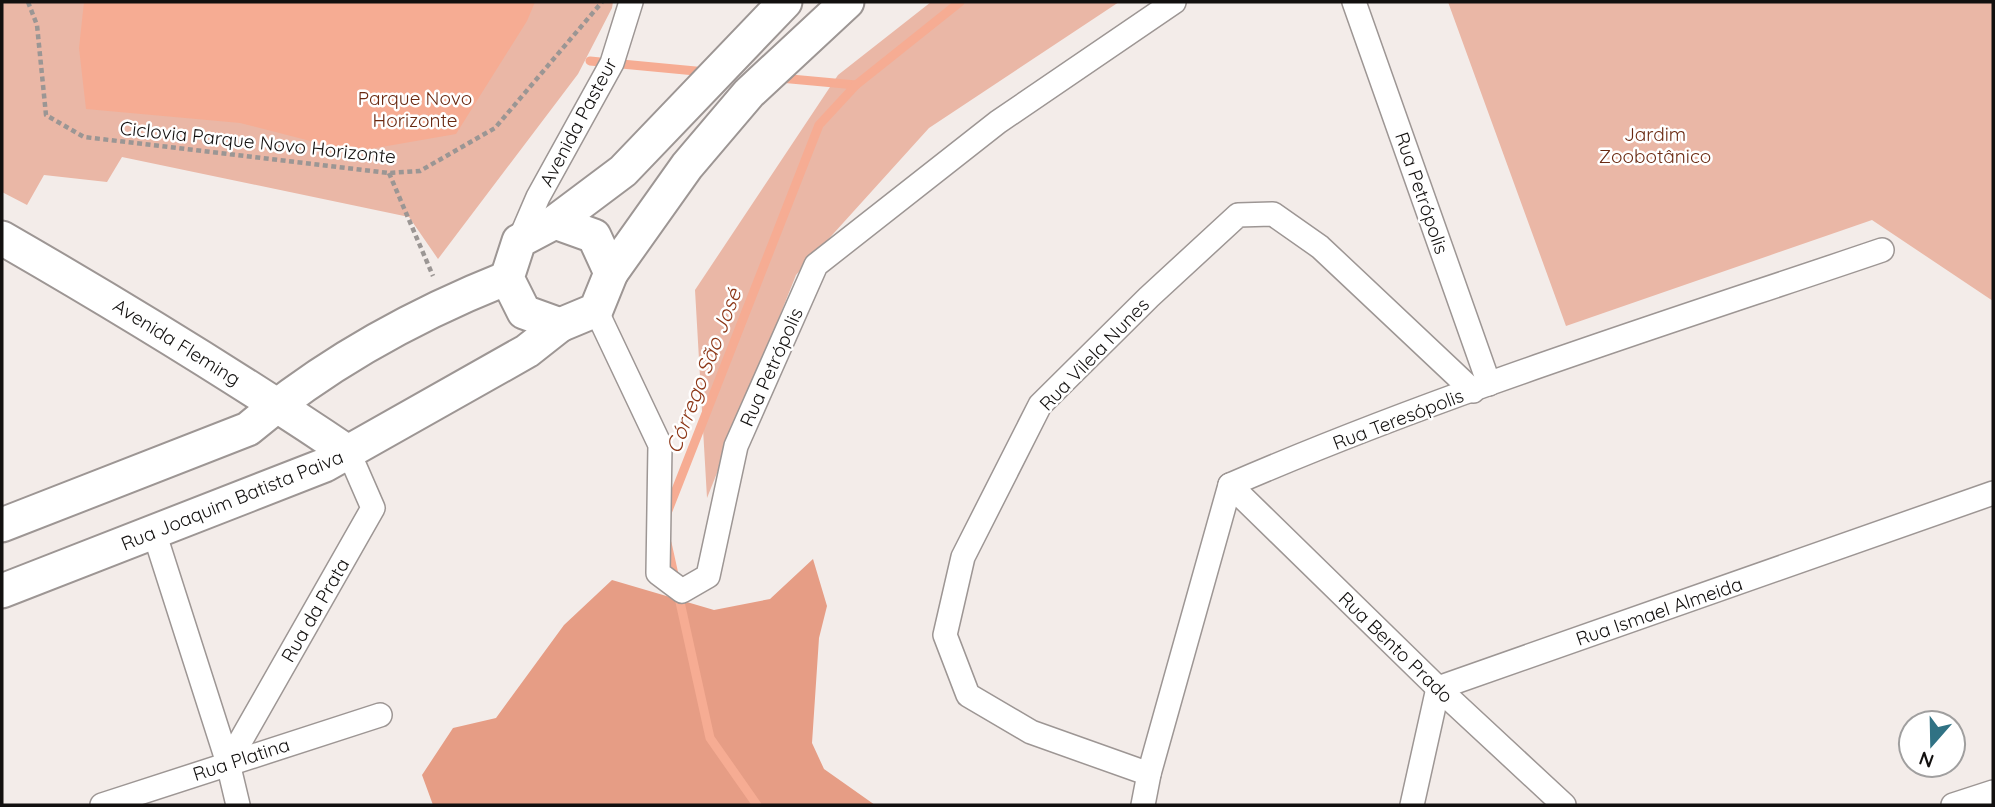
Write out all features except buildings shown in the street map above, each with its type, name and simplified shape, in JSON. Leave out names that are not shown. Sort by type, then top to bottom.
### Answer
[{"type":"main road","points":[[560,325],[524,312],[507,278],[519,241],[555,222],[623,171],[785,2]]},
{"type":"main road","points":[[596,310],[611,273],[687,166],[749,93],[847,2]]},
{"type":"main road","points":[[555,222],[594,236],[611,273]]},
{"type":"main road","name":"Avenida Fleming","points":[[2,238],[129,311],[277,404],[349,453]]},
{"type":"main road","points":[[2,525],[248,429],[277,404],[327,369],[444,303],[507,278]]},
{"type":"main road","name":"Rua Joaquim Batista Paiva","points":[[2,591],[325,465],[527,351],[560,325],[596,310]]},
{"type":"street","name":"Avenida Pasteur","points":[[519,241],[538,197],[612,63],[631,2]]},
{"type":"street","name":"Rua Petrópolis","points":[[596,310],[660,445],[659,573],[682,591],[708,576],[736,446],[816,265],[998,122],[1174,2]]},
{"type":"street","name":"Rua Petrópolis","points":[[1354,2],[1481,388]]},
{"type":"street","name":"Rua Vilela Nunes","points":[[1149,774],[1031,732],[968,695],[945,635],[963,557],[1040,405],[1149,297],[1238,215],[1273,214],[1320,247],[1481,388]]},
{"type":"street","name":"Rua Teresópolis","points":[[1230,485],[1481,388],[1882,250]]},
{"type":"street","name":"Rua da Prata","points":[[228,763],[373,508],[349,453]]},
{"type":"street","name":"Rua Bento Prado","points":[[1230,485],[1438,688],[1564,805]]},
{"type":"street","points":[[1143,805],[1149,774],[1230,485]]},
{"type":"street","name":"Rua Ismael Almeida","points":[[1438,688],[1993,494]]},
{"type":"street","points":[[154,532],[228,763],[238,805]]},
{"type":"street","points":[[1412,805],[1438,688]]},
{"type":"street","name":"Rua Platina","points":[[102,805],[380,715]]},
{"type":"street","points":[[1953,805],[1993,792]]},
{"type":"path","name":"Ciclovia Parque Novo Horizonte","points":[[28,2],[37,25],[46,116],[84,137],[389,173],[420,171],[495,128],[566,41],[603,2]]},
{"type":"path","points":[[389,173],[444,303]]},
{"type":"green space","name":"Parque Novo Horizonte","points":[[2,2],[613,2],[578,74],[438,259],[409,217],[122,157],[107,182],[44,175],[27,205],[2,192]]},
{"type":"green space","points":[[931,2],[1119,2],[929,128],[796,275],[707,498],[695,290],[838,75]]},
{"type":"green space","name":"Jardim Zoobotânico","points":[[1448,2],[1993,2],[1993,301],[1872,220],[1566,326]]},
{"type":"shaded area","points":[[84,2],[535,2],[527,21],[456,134],[353,152],[240,123],[86,109],[79,48]]},
{"type":"shaded area","points":[[813,559],[827,606],[819,638],[812,743],[824,769],[875,805],[433,805],[422,775],[453,728],[496,718],[564,625],[612,580],[714,610],[770,599]]},
{"type":"waterway","name":"Córrego São José","points":[[667,513],[819,125],[856,85],[960,2]]},
{"type":"waterway","points":[[590,61],[706,72]]},
{"type":"waterway","points":[[780,78],[856,85]]},
{"type":"waterway","name":"Córrego São José","points":[[667,543],[710,738],[757,805]]}]
